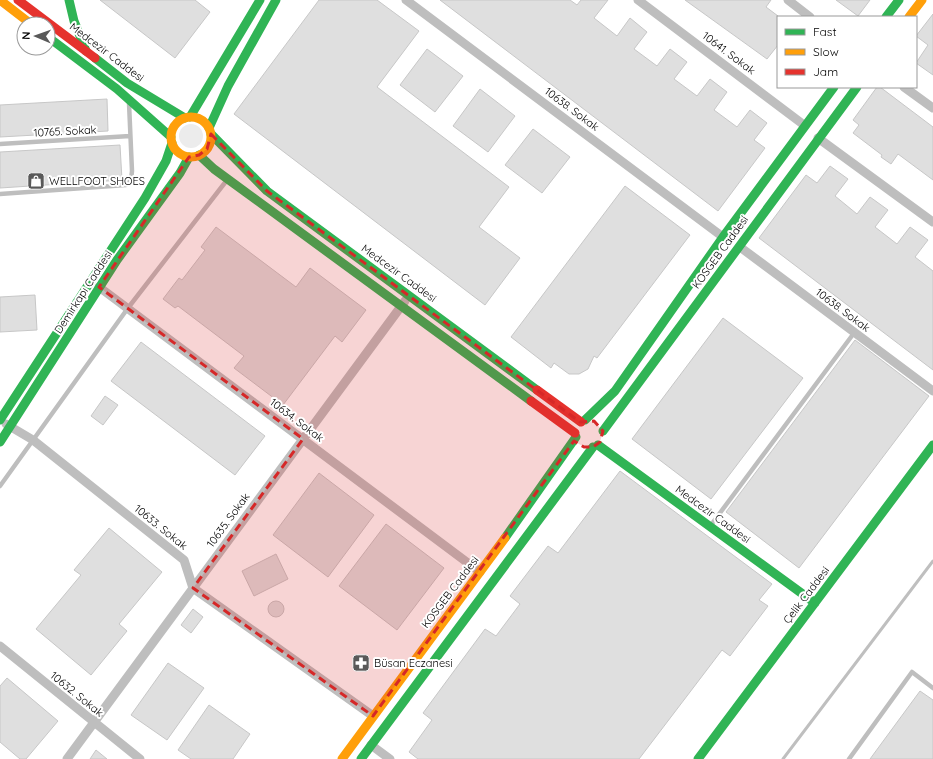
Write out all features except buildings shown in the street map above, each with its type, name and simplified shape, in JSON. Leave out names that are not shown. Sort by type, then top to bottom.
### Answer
[{"type":"street","points":[[0,0],[20,16]]},
{"type":"street","points":[[10,8],[17,0]]},
{"type":"street","name":"Medcezir Caddesi","points":[[17,0],[140,93],[188,117]]},
{"type":"street","points":[[69,0],[74,21],[86,52]]},
{"type":"street","points":[[171,140],[175,125],[188,117],[225,61],[260,0]]},
{"type":"street","points":[[56,43],[129,99],[171,140],[178,152],[189,157],[199,155],[209,144],[210,131],[228,86],[276,0]]},
{"type":"street","name":"10638. Sokak","points":[[406,0],[724,237]]},
{"type":"street","name":"10641. Sokak","points":[[638,0],[804,125]]},
{"type":"street","points":[[788,0],[809,16]]},
{"type":"street","points":[[887,16],[899,0]]},
{"type":"street","points":[[910,16],[922,0]]},
{"type":"street","name":"KOSGEB Caddesi","points":[[583,421],[615,391],[804,125],[833,88]]},
{"type":"street","name":"KOSGEB Caddesi","points":[[603,431],[740,247],[855,88]]},
{"type":"street","points":[[905,88],[933,108]]},
{"type":"street","points":[[188,117],[201,120],[210,131]]},
{"type":"street","name":"Medcezir Caddesi","points":[[210,131],[267,191],[583,421]]},
{"type":"street","points":[[818,138],[933,222]]},
{"type":"street","name":"Demirkapı Caddesi","points":[[0,420],[145,198],[166,161],[171,140]]},
{"type":"street","points":[[199,155],[214,169],[575,435],[577,441],[584,447],[595,446]]},
{"type":"street","name":"Demirkapı Caddesi","points":[[0,442],[99,288],[180,173],[189,157]]},
{"type":"street","name":"10638. Sokak","points":[[740,247],[933,391]]},
{"type":"street","name":"10634. Sokak","points":[[99,288],[128,308],[480,572]]},
{"type":"street","name":"10635. Sokak","points":[[68,759],[409,295]]},
{"type":"street","name":"10633. Sokak","points":[[0,420],[33,440],[184,560],[194,588]]},
{"type":"street","points":[[361,759],[602,438],[603,431],[598,423],[590,420],[583,421],[575,435]]},
{"type":"street","name":"KOSGEB Caddesi","points":[[342,759],[541,489],[575,435]]},
{"type":"street","name":"Çelik Caddesi","points":[[698,759],[933,445]]},
{"type":"street","name":"Medcezir Caddesi","points":[[595,446],[710,526],[815,603]]},
{"type":"street","points":[[194,588],[373,716]]},
{"type":"street","name":"10632. Sokak","points":[[0,646],[140,759]]},
{"type":"street","points":[[371,745],[390,759]]},
{"type":"lane","points":[[0,194],[126,185],[131,180],[132,172],[129,99]]},
{"type":"lane","name":"10765. Sokak","points":[[0,144],[130,136]]},
{"type":"lane","points":[[0,486],[128,308],[228,179]]},
{"type":"lane","points":[[710,526],[854,333]]},
{"type":"lane","points":[[849,759],[912,672],[933,688]]},
{"type":"highlighted area","points":[[211,134],[267,191],[580,422],[594,421],[603,431],[600,442],[593,447],[584,447],[574,441],[373,716],[193,588],[303,439],[99,287],[189,157],[199,155],[207,149]]},
{"type":"shaded area","points":[[191,124],[199,128],[203,136],[199,144],[191,148],[183,144],[179,136],[183,128]]},
{"type":"waterway","points":[[783,759],[933,561]]},
{"type":"traffic: fast","points":[[69,0],[74,21],[86,51]]},
{"type":"traffic: fast","points":[[190,117],[260,0]]},
{"type":"traffic: fast","points":[[209,128],[228,86],[276,0]]},
{"type":"traffic: fast","points":[[887,16],[899,0]]},
{"type":"traffic: fast","points":[[56,43],[117,89],[171,137]]},
{"type":"traffic: fast","points":[[95,58],[127,83],[185,118]]},
{"type":"traffic: fast","points":[[585,420],[615,391],[723,237],[833,88]]},
{"type":"traffic: fast","points":[[603,431],[856,88]]},
{"type":"traffic: fast","points":[[211,134],[267,191],[537,390]]},
{"type":"traffic: fast","points":[[0,420],[145,198],[166,161],[172,143]]},
{"type":"traffic: fast","points":[[199,155],[214,169],[531,401]]},
{"type":"traffic: fast","points":[[0,442],[117,260],[180,173],[189,157]]},
{"type":"traffic: fast","points":[[505,538],[576,437]]},
{"type":"traffic: fast","points":[[598,445],[815,603]]},
{"type":"traffic: fast","points":[[698,759],[933,445]]},
{"type":"traffic: fast","points":[[361,759],[593,447]]},
{"type":"traffic: slow","points":[[0,0],[21,16]]},
{"type":"traffic: slow","points":[[910,16],[922,0]]},
{"type":"traffic: slow","points":[[191,117],[202,120],[208,126],[211,137],[208,148],[202,154],[191,157],[180,154],[174,148],[171,137],[174,126],[180,120],[191,117]]},
{"type":"traffic: slow","points":[[342,759],[505,538]]},
{"type":"traffic: jam","points":[[18,0],[95,58]]},
{"type":"traffic: jam","points":[[537,390],[581,422]]},
{"type":"traffic: jam","points":[[531,401],[575,433]]},
{"type":"place","name":"WELLFOOT SHOES","points":[[36,181]]},
{"type":"place","name":"Büsan Eczanesi","points":[[361,663]]}]
